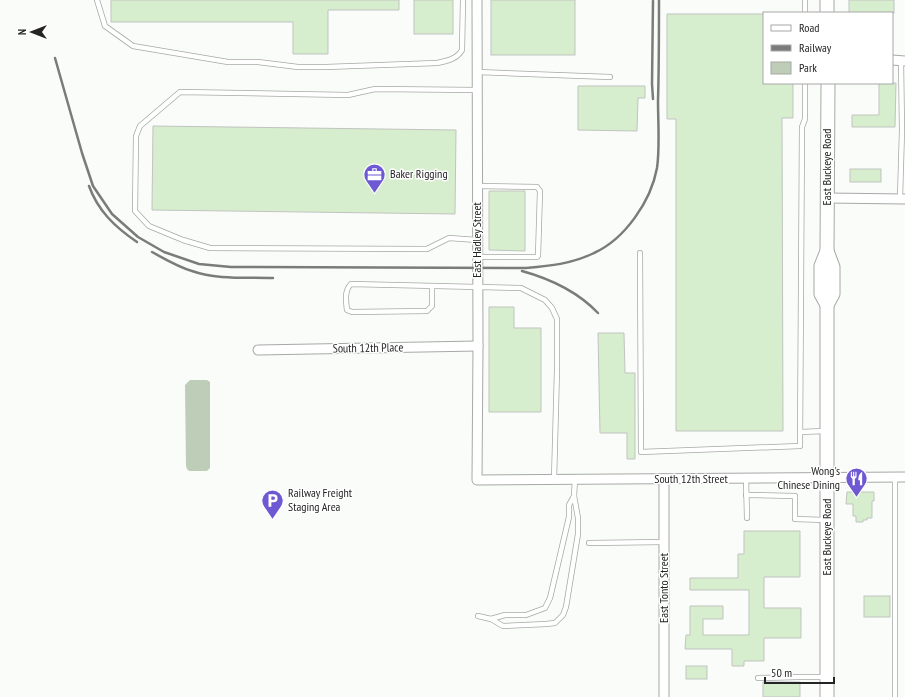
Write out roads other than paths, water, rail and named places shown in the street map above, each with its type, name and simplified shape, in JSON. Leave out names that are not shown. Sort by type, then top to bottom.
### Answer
[{"type":"main road","points":[[827,0],[828,12]]},
{"type":"main road","name":"East Buckeye Road","points":[[827,697],[827,305],[833,294],[833,267],[827,251],[828,84]]},
{"type":"street","name":"East Hadley Street","points":[[477,0],[477,480]]},
{"type":"street","points":[[827,198],[902,199]]},
{"type":"street","name":"South 12th Place","points":[[258,350],[478,346]]},
{"type":"street","name":"South 12th Street","points":[[477,480],[905,477]]},
{"type":"street","name":"East Tonto Street","points":[[664,479],[664,697]]},
{"type":"lane","points":[[97,0],[105,26],[133,46],[228,62],[258,62],[298,67],[437,63],[451,60],[460,55],[462,50],[463,0]]},
{"type":"lane","points":[[805,0],[805,12]]},
{"type":"lane","points":[[899,61],[903,130],[902,199]]},
{"type":"lane","points":[[477,72],[610,77]]},
{"type":"lane","points":[[640,253],[642,452],[800,446],[802,127],[805,119],[805,84]]},
{"type":"lane","points":[[477,90],[375,88],[348,95],[180,92],[140,126],[136,136],[135,211],[149,226],[183,240],[210,248],[427,249],[449,238],[477,240]]},
{"type":"lane","points":[[477,186],[537,187],[540,191],[538,256],[477,258]]},
{"type":"lane","points":[[432,287],[432,306],[427,311],[352,312],[347,310],[346,300],[348,287],[351,284],[521,288],[545,300],[552,308],[557,319],[554,480]]},
{"type":"lane","points":[[800,432],[827,431]]},
{"type":"lane","points":[[895,477],[895,697]]},
{"type":"lane","points":[[746,478],[747,518]]},
{"type":"lane","points":[[478,616],[491,619],[503,626],[528,626],[555,622],[563,615],[566,607],[578,534],[578,518],[574,496],[575,479]]},
{"type":"lane","points":[[491,619],[505,615],[526,615],[545,608],[550,598],[568,517],[569,505],[574,496]]},
{"type":"lane","points":[[746,496],[795,496],[795,519],[827,520]]},
{"type":"lane","points":[[589,543],[664,542]]},
{"type":"lane","points":[[758,678],[827,677]]},
{"type":"railway","points":[[55,58],[93,186],[112,214],[138,237],[164,252],[199,264],[231,267],[526,268],[560,264],[577,260],[594,253],[605,247],[626,229],[643,206],[654,181],[657,168],[659,134],[659,0]]},
{"type":"railway","points":[[653,1],[653,99]]},
{"type":"railway","points":[[89,186],[102,211],[121,230],[137,242]]},
{"type":"railway","points":[[152,252],[172,263],[202,274],[232,278],[273,278]]},
{"type":"railway","points":[[522,271],[563,287],[581,298],[598,313]]},
{"type":"place","name":"Baker Rigging","points":[[374,194]]},
{"type":"place","name":"Wong's Chinese Dining","points":[[856,498]]},
{"type":"place","name":"Railway Freight Staging Area","points":[[273,520]]}]
